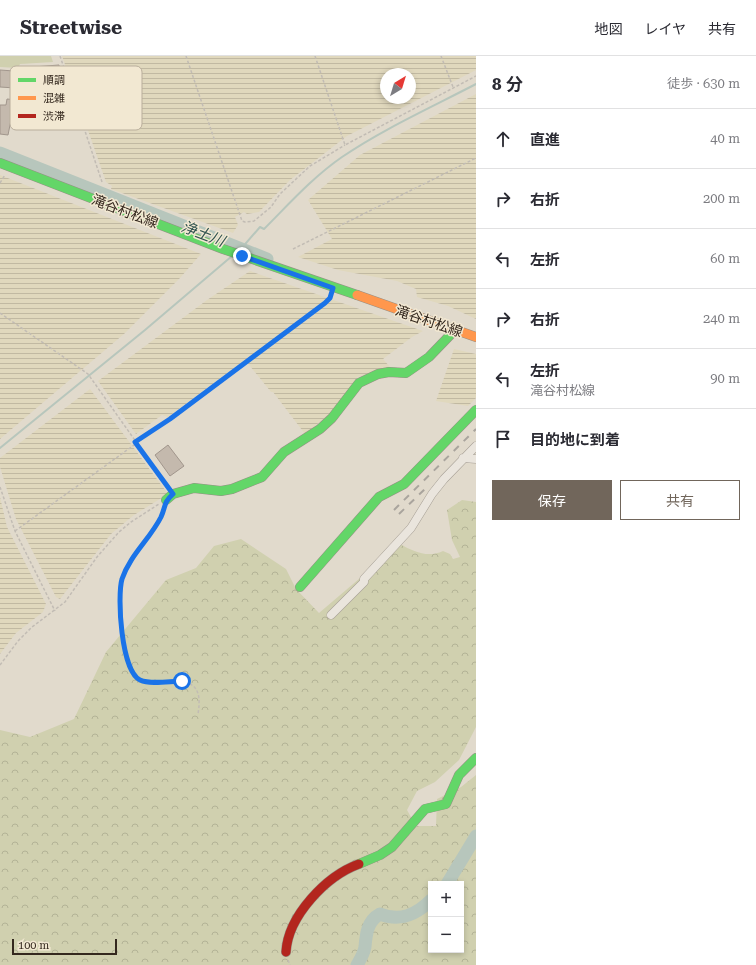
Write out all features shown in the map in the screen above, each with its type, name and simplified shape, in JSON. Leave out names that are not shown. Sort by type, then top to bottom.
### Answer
[{"type":"street","name":"滝谷村松線","points":[[0,163],[230,252],[476,337]]},
{"type":"street","points":[[166,500],[173,494],[194,488],[221,491],[232,489],[262,477],[284,452],[320,429],[332,418],[358,383],[378,374],[389,372],[406,373],[429,357],[455,330]]},
{"type":"street","points":[[300,587],[379,497],[404,484],[476,410]]},
{"type":"street","points":[[330,615],[364,582],[364,579],[411,528],[432,494],[463,458],[476,446]]},
{"type":"street","points":[[463,458],[476,459]]},
{"type":"street","points":[[286,952],[285,945],[289,934],[319,889],[339,873],[385,853],[397,844],[426,809],[446,804],[459,775],[476,758]]},
{"type":"path","points":[[60,56],[63,66]]},
{"type":"path","points":[[186,56],[227,178],[242,220],[245,222],[254,221],[271,207],[280,194],[310,166],[344,145],[476,76]]},
{"type":"path","points":[[315,56],[344,145]]},
{"type":"path","points":[[441,56],[453,88]]},
{"type":"path","points":[[85,130],[102,182]]},
{"type":"path","points":[[293,249],[476,158]]},
{"type":"path","points":[[0,183],[5,176]]},
{"type":"path","points":[[15,531],[325,303],[330,298],[333,288]]},
{"type":"path","points":[[0,313],[88,374],[173,494]]},
{"type":"path","points":[[0,486],[15,531],[55,610]]},
{"type":"path","points":[[0,665],[27,632],[44,617],[65,602],[97,557],[119,532],[131,522],[166,500]]},
{"type":"path","points":[[166,500],[162,516],[130,561],[122,580],[122,644],[130,670],[139,680],[148,682],[182,681],[188,683],[195,689],[200,703],[198,714]]},
{"type":"shaded area","points":[[62,56],[476,56],[476,70],[416,101],[416,68],[380,68],[380,104],[410,104],[347,136],[290,180],[259,212],[247,214],[244,212],[235,217],[238,225],[233,233],[111,189],[112,186],[106,182],[88,130],[142,130],[142,66],[65,66]]},
{"type":"shaded area","points":[[476,94],[476,319],[448,306],[417,297],[416,289],[397,281],[338,270],[298,257],[332,239],[308,200],[360,155]]},
{"type":"shaded area","points":[[0,175],[201,254],[180,278],[124,334],[0,439]]},
{"type":"shaded area","points":[[250,271],[423,331],[412,337],[383,359],[390,367],[358,377],[332,412],[305,434],[273,392],[271,392],[245,360],[168,417],[162,415],[136,434],[98,381],[207,300]]},
{"type":"shaded area","points":[[454,349],[476,354],[476,398],[468,406],[436,401]]},
{"type":"shaded area","points":[[90,389],[168,494],[134,515],[111,534],[60,599],[56,597],[16,519],[0,467],[0,458]]},
{"type":"shaded area","points":[[0,497],[7,527],[46,604],[43,612],[16,633],[0,654]]},
{"type":"green space","points":[[0,56],[51,56],[53,62],[20,64],[19,66],[10,66],[10,68],[0,67]]},
{"type":"green space","points":[[462,500],[476,502],[476,727],[459,760],[435,782],[417,791],[407,810],[416,826],[436,826],[437,799],[461,787],[476,775],[476,965],[0,965],[0,730],[30,737],[74,719],[106,652],[166,580],[196,568],[214,546],[241,539],[286,569],[296,589],[319,613],[400,544],[426,554],[443,551],[450,554],[453,559],[460,557],[452,540],[447,510]]},
{"type":"building","points":[[0,70],[10,71],[10,88],[0,87]]},
{"type":"building","points":[[7,99],[10,99],[10,125],[8,135],[0,134],[0,105],[6,105]]},
{"type":"building","points":[[168,445],[184,466],[170,476],[155,455]]},
{"type":"waterway","points":[[240,250],[260,227],[264,229],[311,182],[342,157],[391,128],[476,84]]},
{"type":"waterway","name":"浄土川","points":[[0,153],[267,259]]},
{"type":"waterway","points":[[0,448],[145,330],[232,256]]},
{"type":"waterway","name":"浄土川","points":[[449,881],[476,836]]},
{"type":"waterway","name":"浄土川","points":[[357,965],[362,956],[368,929],[372,920],[380,914],[394,917],[407,916],[420,910],[428,902]]},
{"type":"railway","points":[[394,510],[476,429]]},
{"type":"railway","points":[[399,514],[427,487]]},
{"type":"traffic: fast","points":[[0,163],[223,249],[357,295]]},
{"type":"traffic: fast","points":[[166,500],[173,494],[194,488],[221,491],[232,489],[262,477],[284,452],[320,429],[332,418],[359,383],[378,374],[389,372],[406,373],[429,357],[455,330]]},
{"type":"traffic: fast","points":[[300,587],[379,497],[404,484],[476,410]]},
{"type":"traffic: fast","points":[[359,864],[380,855],[392,847],[425,809],[446,804],[459,775],[476,758]]},
{"type":"traffic: slow","points":[[357,295],[476,337]]},
{"type":"traffic: jam","points":[[286,952],[288,938],[294,925],[301,912],[311,899],[334,878],[359,864]]},
{"type":"route","points":[[182,681],[148,682],[139,680],[130,670],[122,644],[122,580],[130,561],[162,516],[166,500],[173,494],[135,442],[170,419],[325,303],[330,298],[333,288],[242,256]]}]
